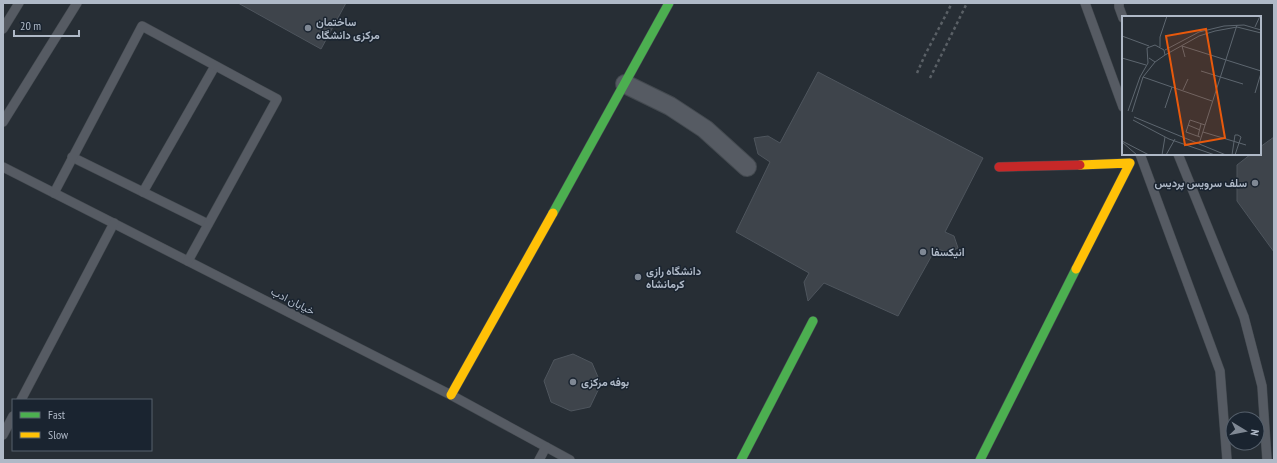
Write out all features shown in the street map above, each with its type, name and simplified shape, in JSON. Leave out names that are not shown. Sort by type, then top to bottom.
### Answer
[{"type":"street","points":[[451,395],[669,3]]},
{"type":"street","points":[[625,84],[670,106],[704,129],[747,167]]},
{"type":"street","points":[[980,460],[1130,163],[999,167]]},
{"type":"street","points":[[741,460],[813,321]]},
{"type":"lane","points":[[3,29],[19,3]]},
{"type":"lane","points":[[3,122],[77,3]]},
{"type":"lane","points":[[1085,3],[1122,104]]},
{"type":"lane","points":[[1119,3],[1122,16]]},
{"type":"lane","points":[[54,193],[72,156],[142,26],[277,99],[188,261]]},
{"type":"lane","points":[[142,192],[215,66]]},
{"type":"lane","points":[[1140,155],[1220,371],[1227,460]]},
{"type":"lane","points":[[1178,155],[1244,317],[1262,386],[1267,460]]},
{"type":"lane","points":[[72,156],[208,224]]},
{"type":"lane","name":"خیابان ادب","points":[[3,167],[451,395],[570,460]]},
{"type":"lane","points":[[22,399],[114,223]]},
{"type":"lane","points":[[3,435],[12,418]]},
{"type":"lane","points":[[539,460],[546,447]]},
{"type":"path","points":[[917,73],[924,55],[952,3]]},
{"type":"path","points":[[930,78],[967,3]]},
{"type":"building","name":"ساختمان مرکزی دانشگاه","points":[[238,3],[346,3],[321,49]]},
{"type":"building","points":[[818,72],[983,158],[945,232],[954,236],[958,248],[948,253],[936,248],[898,316],[824,283],[808,301],[804,282],[809,273],[736,232],[770,162],[758,154],[754,138],[768,136],[780,143]]},
{"type":"building","name":"سلف سرویس پردیس","points":[[1274,137],[1274,252],[1237,201],[1237,165],[1250,155],[1261,155],[1261,146]]},
{"type":"building","name":"بوفه مرکزی","points":[[573,354],[592,363],[601,384],[590,407],[571,411],[551,402],[544,381],[554,360]]},
{"type":"traffic: fast","points":[[553,213],[669,3]]},
{"type":"traffic: fast","points":[[980,460],[1076,269]]},
{"type":"traffic: fast","points":[[741,460],[813,321]]},
{"type":"traffic: slow","points":[[1076,269],[1130,163],[1080,165]]},
{"type":"traffic: slow","points":[[451,395],[553,213]]},
{"type":"traffic: jam","points":[[999,167],[1080,165]]},
{"type":"place","name":"ساختمان مرکزی دانشگاه","points":[[308,28]]},
{"type":"place","name":"سلف سرویس پردیس","points":[[1255,183]]},
{"type":"place","name":"انیکسفا","points":[[923,252]]},
{"type":"place","name":"دانشگاه رازی کرمانشاه","points":[[638,277]]},
{"type":"place","name":"بوفه مرکزی","points":[[573,382]]}]
